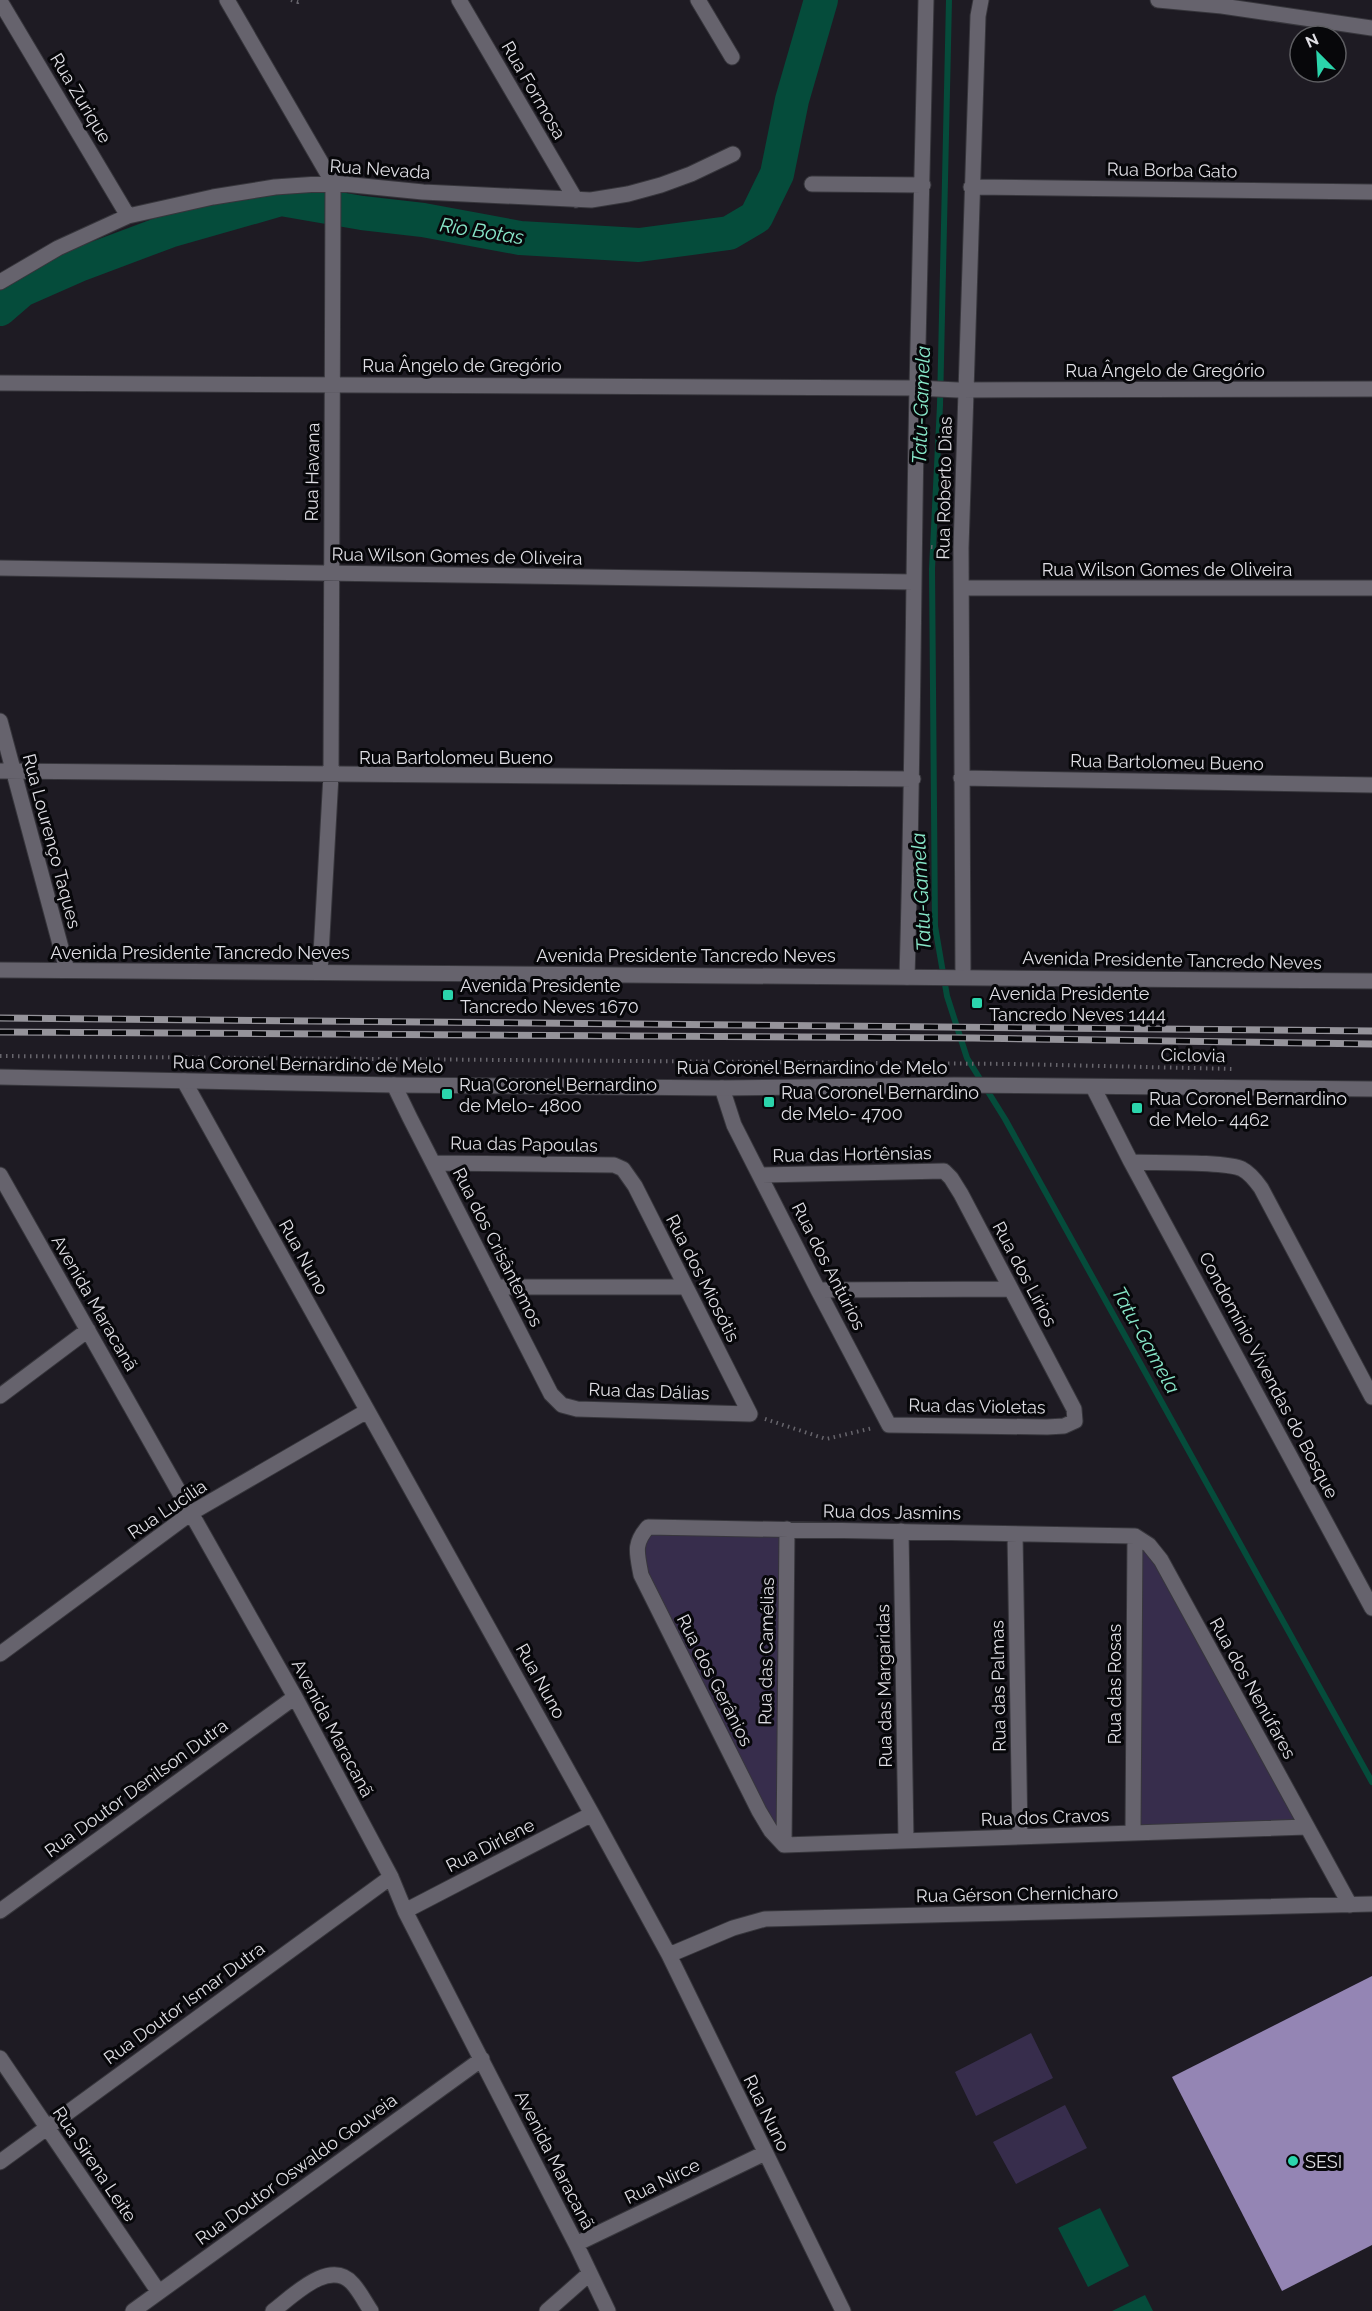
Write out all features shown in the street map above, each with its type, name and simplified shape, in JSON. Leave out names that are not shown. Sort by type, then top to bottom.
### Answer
[{"type":"street","name":"Rua Havana","points":[[227,0],[333,186],[331,775],[320,972]]},
{"type":"street","name":"Rua Formosa","points":[[459,0],[576,200]]},
{"type":"street","points":[[698,0],[732,57]]},
{"type":"street","name":"Rua Roberto Dias","points":[[910,977],[914,582],[920,388],[926,0]]},
{"type":"street","name":"Rua Roberto Dias","points":[[959,977],[962,390],[978,16],[981,0]]},
{"type":"street","points":[[1158,0],[1222,6],[1372,28]]},
{"type":"street","name":"Rua Zurique","points":[[0,1],[128,216]]},
{"type":"street","name":"Rua Nevada","points":[[0,282],[58,248],[128,216],[213,197],[275,187],[333,186],[576,200],[628,194],[661,185],[733,154]]},
{"type":"street","points":[[812,184],[923,185]]},
{"type":"street","name":"Rua Borba Gato","points":[[971,187],[1372,192]]},
{"type":"street","name":"Rua Ângelo de Gregório","points":[[0,383],[962,390],[1372,389]]},
{"type":"street","name":"Rua Wilson Gomes de Oliveira","points":[[0,568],[914,582]]},
{"type":"street","name":"Rua Wilson Gomes de Oliveira","points":[[962,588],[1372,588]]},
{"type":"street","name":"Rua Lourenço Taques","points":[[0,721],[6,771],[67,970]]},
{"type":"street","name":"Rua Bartolomeu Bueno","points":[[6,771],[913,779]]},
{"type":"street","name":"Rua Bartolomeu Bueno","points":[[961,778],[1372,785]]},
{"type":"street","name":"Avenida Presidente Tancredo Neves","points":[[0,970],[1372,981]]},
{"type":"street","name":"Rua Coronel Bernardino de Melo","points":[[0,1077],[394,1085],[722,1088],[954,1085],[1372,1089]]},
{"type":"street","name":"Rua Nuno","points":[[184,1081],[669,1955],[843,2311]]},
{"type":"street","name":"Rua dos Crisântemos","points":[[394,1085],[551,1394]]},
{"type":"street","name":"Condomínio Vivendas do Bosque","points":[[1094,1087],[1131,1162],[1372,1608]]},
{"type":"street","name":"Rua dos Antúrios","points":[[722,1088],[734,1125],[890,1425]]},
{"type":"street","points":[[1131,1162],[1222,1165],[1240,1168],[1252,1176],[1262,1188],[1372,1397]]},
{"type":"street","name":"Rua das Papoulas","points":[[433,1163],[614,1165]]},
{"type":"street","name":"Rua dos Miosótis","points":[[614,1165],[623,1169],[635,1186],[750,1414]]},
{"type":"street","name":"Rua das Hortênsias","points":[[760,1175],[944,1171]]},
{"type":"street","name":"Rua dos Lírios","points":[[944,1171],[961,1194],[1068,1397]]},
{"type":"street","name":"Avenida Maracanã","points":[[0,1175],[295,1697],[391,1877],[405,1911],[608,2311]]},
{"type":"street","points":[[496,1287],[685,1287]]},
{"type":"street","points":[[818,1290],[1011,1289]]},
{"type":"street","points":[[0,1396],[88,1330]]},
{"type":"street","name":"Rua das Dálias","points":[[551,1394],[562,1404],[577,1409],[750,1414]]},
{"type":"street","name":"Rua das Violetas","points":[[890,1425],[1064,1426],[1075,1421],[1074,1409],[1068,1397]]},
{"type":"street","name":"Rua Lucília","points":[[0,1654],[191,1513],[367,1411]]},
{"type":"street","name":"Rua dos Jasmins","points":[[648,1527],[1135,1536]]},
{"type":"street","name":"Rua dos Gerânios","points":[[648,1527],[638,1538],[636,1552],[641,1575],[759,1811],[771,1831],[784,1845]]},
{"type":"street","name":"Rua das Camélias","points":[[784,1845],[787,1529]]},
{"type":"street","name":"Rua das Margaridas","points":[[901,1532],[906,1841]]},
{"type":"street","name":"Rua das Palmas","points":[[1014,1534],[1020,1837]]},
{"type":"street","name":"Rua dos Nenúfares","points":[[1135,1536],[1149,1545],[1161,1560],[1350,1905]]},
{"type":"street","name":"Rua das Rosas","points":[[1133,1833],[1135,1536]]},
{"type":"street","name":"Rua Doutor Denilson Dutra","points":[[0,1911],[295,1697]]},
{"type":"street","name":"Rua Dirlene","points":[[405,1911],[592,1814]]},
{"type":"street","name":"Rua dos Cravos","points":[[784,1845],[1306,1827]]},
{"type":"street","name":"Rua Doutor Ismar Dutra","points":[[0,2162],[391,1877]]},
{"type":"street","name":"Rua Gérson Chernicharo","points":[[669,1955],[733,1928],[765,1919],[1372,1904]]},
{"type":"street","name":"Rua Sirena Leite","points":[[0,2058],[158,2291]]},
{"type":"street","name":"Rua Doutor Oswaldo Gouveia","points":[[134,2311],[158,2291],[482,2059]]},
{"type":"street","name":"Rua Nirce","points":[[576,2244],[765,2153]]},
{"type":"street","points":[[273,2311],[315,2280],[327,2274],[338,2275],[351,2282],[371,2311]]},
{"type":"street","points":[[547,2311],[589,2274]]},
{"type":"path","points":[[291,0],[298,2],[301,0]]},
{"type":"path","points":[[915,547],[961,548]]},
{"type":"path","name":"Ciclovia","points":[[0,1056],[1013,1064],[1240,1069]]},
{"type":"path","points":[[750,1414],[826,1439],[890,1425]]},
{"type":"shaded area","points":[[648,1527],[783,1532],[777,1837],[647,1575],[643,1541]]},
{"type":"shaded area","points":[[1139,1543],[1146,1547],[1300,1824],[1139,1827]]},
{"type":"shaded area","points":[[1031,2033],[1053,2078],[976,2116],[955,2072]]},
{"type":"shaded area","points":[[1065,2105],[1087,2148],[1016,2184],[993,2142]]},
{"type":"shaded area","points":[[1100,2208],[1129,2266],[1088,2287],[1058,2228]]},
{"type":"shaded area","points":[[1145,2295],[1153,2311],[1112,2311]]},
{"type":"building","name":"SESI","points":[[1372,1976],[1372,2245],[1282,2291],[1172,2077]]},
{"type":"waterway","name":"Rio Botas","points":[[0,309],[22,290],[81,264],[169,231],[281,199],[362,213],[423,220],[520,238],[639,245],[729,233],[756,217],[777,174],[792,100],[821,0]]},
{"type":"waterway","name":"Tatu-Gamela","points":[[949,0],[940,405],[932,569],[935,926],[947,996],[967,1058],[1005,1119],[1372,1782]]},
{"type":"railway","points":[[0,1018],[1372,1031]]},
{"type":"railway","points":[[0,1032],[974,1038],[1372,1044]]},
{"type":"place","name":"Avenida Presidente Tancredo Neves 1670","points":[[448,995]]},
{"type":"place","name":"Avenida Presidente Tancredo Neves 1444","points":[[977,1003]]},
{"type":"place","name":"Rua Coronel Bernardino de Melo- 4800","points":[[447,1094]]},
{"type":"place","name":"Rua Coronel Bernardino de Melo- 4700","points":[[769,1102]]},
{"type":"place","name":"Rua Coronel Bernardino de Melo- 4462","points":[[1137,1108]]},
{"type":"place","name":"SESI","points":[[1293,2161]]}]
